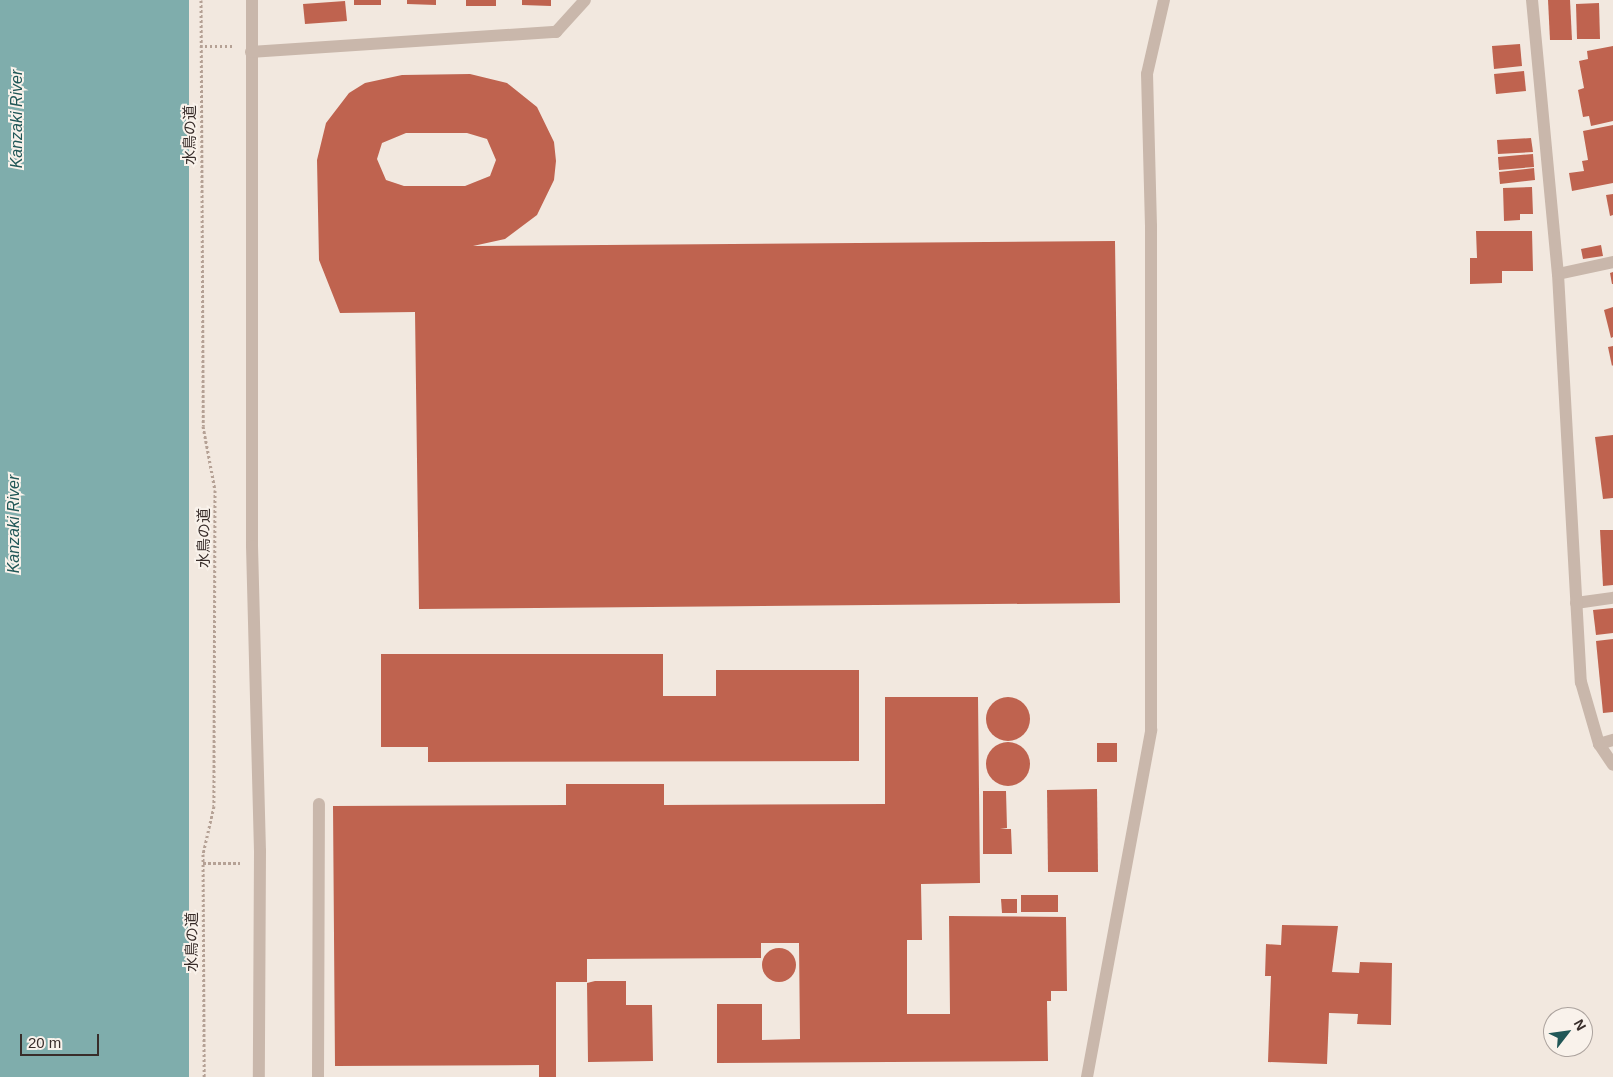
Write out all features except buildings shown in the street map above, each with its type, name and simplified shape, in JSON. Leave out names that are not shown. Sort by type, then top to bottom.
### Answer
[{"type":"street","points":[[252,0],[252,536],[260,851],[258,1077]]},
{"type":"street","points":[[251,52],[556,32],[585,0]]},
{"type":"street","points":[[1087,1077],[1151,730],[1151,226],[1147,74],[1164,0]]},
{"type":"street","points":[[1532,0],[1558,274],[1580,682],[1599,744],[1613,765]]},
{"type":"street","points":[[1558,274],[1613,262]]},
{"type":"street","points":[[1576,603],[1613,598]]},
{"type":"street","points":[[1599,744],[1613,740]]},
{"type":"street","points":[[318,1077],[319,804]]},
{"type":"path","name":"水鳥の道","points":[[201,0],[203,426],[216,490],[214,806],[203,863],[204,1077]]},
{"type":"path","points":[[200,46],[234,46]]},
{"type":"path","points":[[203,863],[221,863]]},
{"type":"water","name":"Kanzaki River","points":[[0,0],[189,0],[189,1077],[0,1077]]}]
